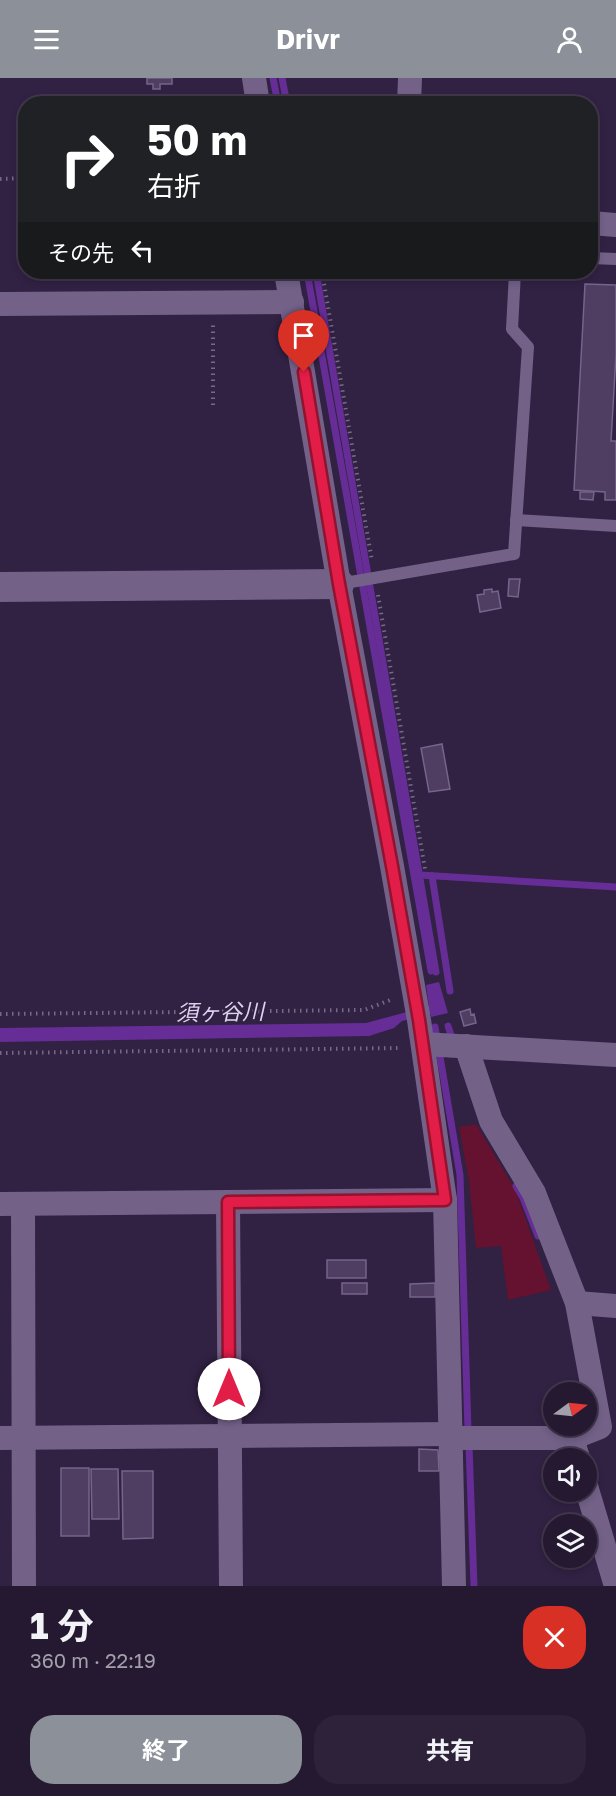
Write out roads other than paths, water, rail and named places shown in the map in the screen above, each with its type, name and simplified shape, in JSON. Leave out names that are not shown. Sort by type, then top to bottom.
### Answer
[{"type":"street","points":[[254,78],[257,96]]},
{"type":"street","points":[[409,96],[410,78]]},
{"type":"street","points":[[598,224],[616,225]]},
{"type":"street","points":[[287,279],[416,1006],[425,1045],[445,1200],[454,1586]]},
{"type":"street","points":[[0,304],[292,302]]},
{"type":"street","points":[[0,587],[343,583]]},
{"type":"street","points":[[425,1045],[616,1055]]},
{"type":"street","points":[[12,1438],[450,1436],[575,1448],[600,1427],[577,1304],[534,1193],[491,1121],[464,1046]]},
{"type":"street","points":[[24,1586],[12,1438],[11,1204],[445,1200]]},
{"type":"street","points":[[228,1202],[231,1586]]},
{"type":"street","points":[[577,1304],[616,1306]]},
{"type":"street","points":[[591,1502],[616,1586]]},
{"type":"lane","points":[[598,258],[616,259]]},
{"type":"lane","points":[[343,583],[514,554],[528,347],[512,329],[515,279]]},
{"type":"lane","points":[[516,520],[616,526]]},
{"type":"waterway","points":[[273,78],[276,96]]},
{"type":"waterway","points":[[282,78],[285,96]]},
{"type":"waterway","points":[[308,279],[431,971]]},
{"type":"waterway","points":[[317,279],[436,972]]},
{"type":"waterway","points":[[420,875],[616,887]]},
{"type":"waterway","points":[[432,876],[450,991]]},
{"type":"waterway","points":[[448,1026],[453,1041]]},
{"type":"waterway","points":[[435,1027],[460,1175],[468,1430]]},
{"type":"waterway","points":[[516,1186],[538,1236]]},
{"type":"waterway","points":[[469,1445],[474,1586]]},
{"type":"water label","name":"須ヶ谷川","points":[[220,1012]]}]
